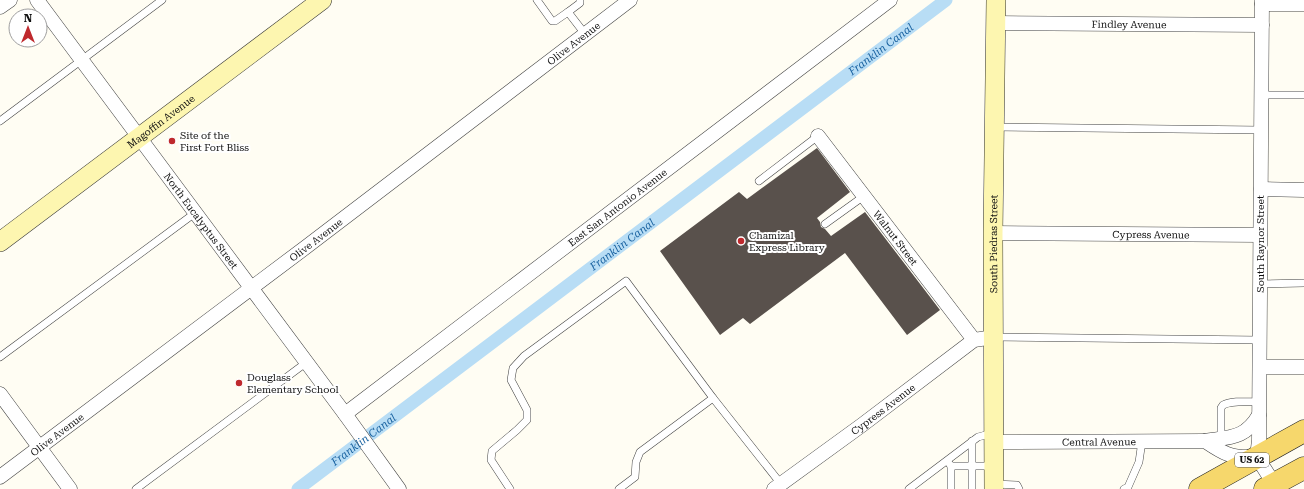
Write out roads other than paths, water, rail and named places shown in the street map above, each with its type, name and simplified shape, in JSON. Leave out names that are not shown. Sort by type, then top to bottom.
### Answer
[{"type":"main road","name":"Magoffin Avenue","points":[[0,242],[322,0]]},
{"type":"main road","name":"South Piedras Street","points":[[994,480],[993,234],[996,0]]},
{"type":"main road","name":"US 62","points":[[1200,489],[1304,431]]},
{"type":"main road","points":[[1269,486],[1304,468]]},
{"type":"street","points":[[0,7],[10,0]]},
{"type":"street","name":"North Eucalyptus Street","points":[[37,0],[307,362],[399,489]]},
{"type":"street","name":"Olive Avenue","points":[[0,477],[630,0]]},
{"type":"street","name":"East San Antonio Avenue","points":[[345,414],[890,0]]},
{"type":"street","points":[[1262,2],[1304,4]]},
{"type":"street","name":"South Raynor Street","points":[[1258,456],[1260,367],[1262,2]]},
{"type":"street","name":"Findley Avenue","points":[[996,23],[1262,25]]},
{"type":"street","name":"Walnut Street","points":[[818,136],[974,340]]},
{"type":"street","points":[[1261,189],[1304,190]]},
{"type":"street","name":"Cypress Avenue","points":[[993,234],[1260,235]]},
{"type":"street","name":"Cypress Avenue","points":[[778,487],[974,340],[994,337]]},
{"type":"street","points":[[1260,367],[1304,367]]},
{"type":"street","points":[[0,394],[70,489]]},
{"type":"street","name":"Central Avenue","points":[[994,437],[1205,441],[1240,435],[1253,426],[1259,409]]},
{"type":"street","points":[[1205,441],[1227,455],[1240,458],[1258,456],[1269,486]]},
{"type":"lane","points":[[0,120],[162,0]]},
{"type":"lane","points":[[536,0],[552,21],[560,19],[580,3],[580,0]]},
{"type":"lane","points":[[568,12],[585,34]]},
{"type":"lane","points":[[1261,95],[1304,95]]},
{"type":"lane","points":[[995,127],[1261,130]]},
{"type":"lane","points":[[759,181],[818,136]]},
{"type":"lane","points":[[825,224],[864,196]]},
{"type":"lane","points":[[0,357],[195,213]]},
{"type":"lane","points":[[510,489],[490,460],[492,450],[517,430],[526,420],[527,410],[511,380],[514,368],[524,356],[626,281],[778,487]]},
{"type":"lane","points":[[1260,284],[1304,283]]},
{"type":"lane","points":[[994,337],[1260,340]]},
{"type":"lane","points":[[136,489],[307,362]]},
{"type":"lane","points":[[619,489],[635,477],[636,462],[640,452],[713,398]]},
{"type":"lane","points":[[1221,438],[1222,406],[1227,403],[1241,402],[1259,409]]},
{"type":"lane","points":[[909,489],[949,463],[978,437],[994,437]]},
{"type":"lane","points":[[970,485],[972,441]]},
{"type":"lane","points":[[1124,489],[1128,487],[1139,462],[1142,441]]},
{"type":"lane","points":[[949,463],[972,466],[994,480],[1017,485],[1019,489]]},
{"type":"lane","points":[[949,463],[952,485]]},
{"type":"waterway","name":"Franklin Canal","points":[[298,489],[946,0]]},
{"type":"place","name":"Site of the First Fort Bliss","points":[[172,141]]},
{"type":"place","name":"Chamizal Express Library","points":[[741,241]]},
{"type":"place","name":"Douglass Elementary School","points":[[239,383]]}]
